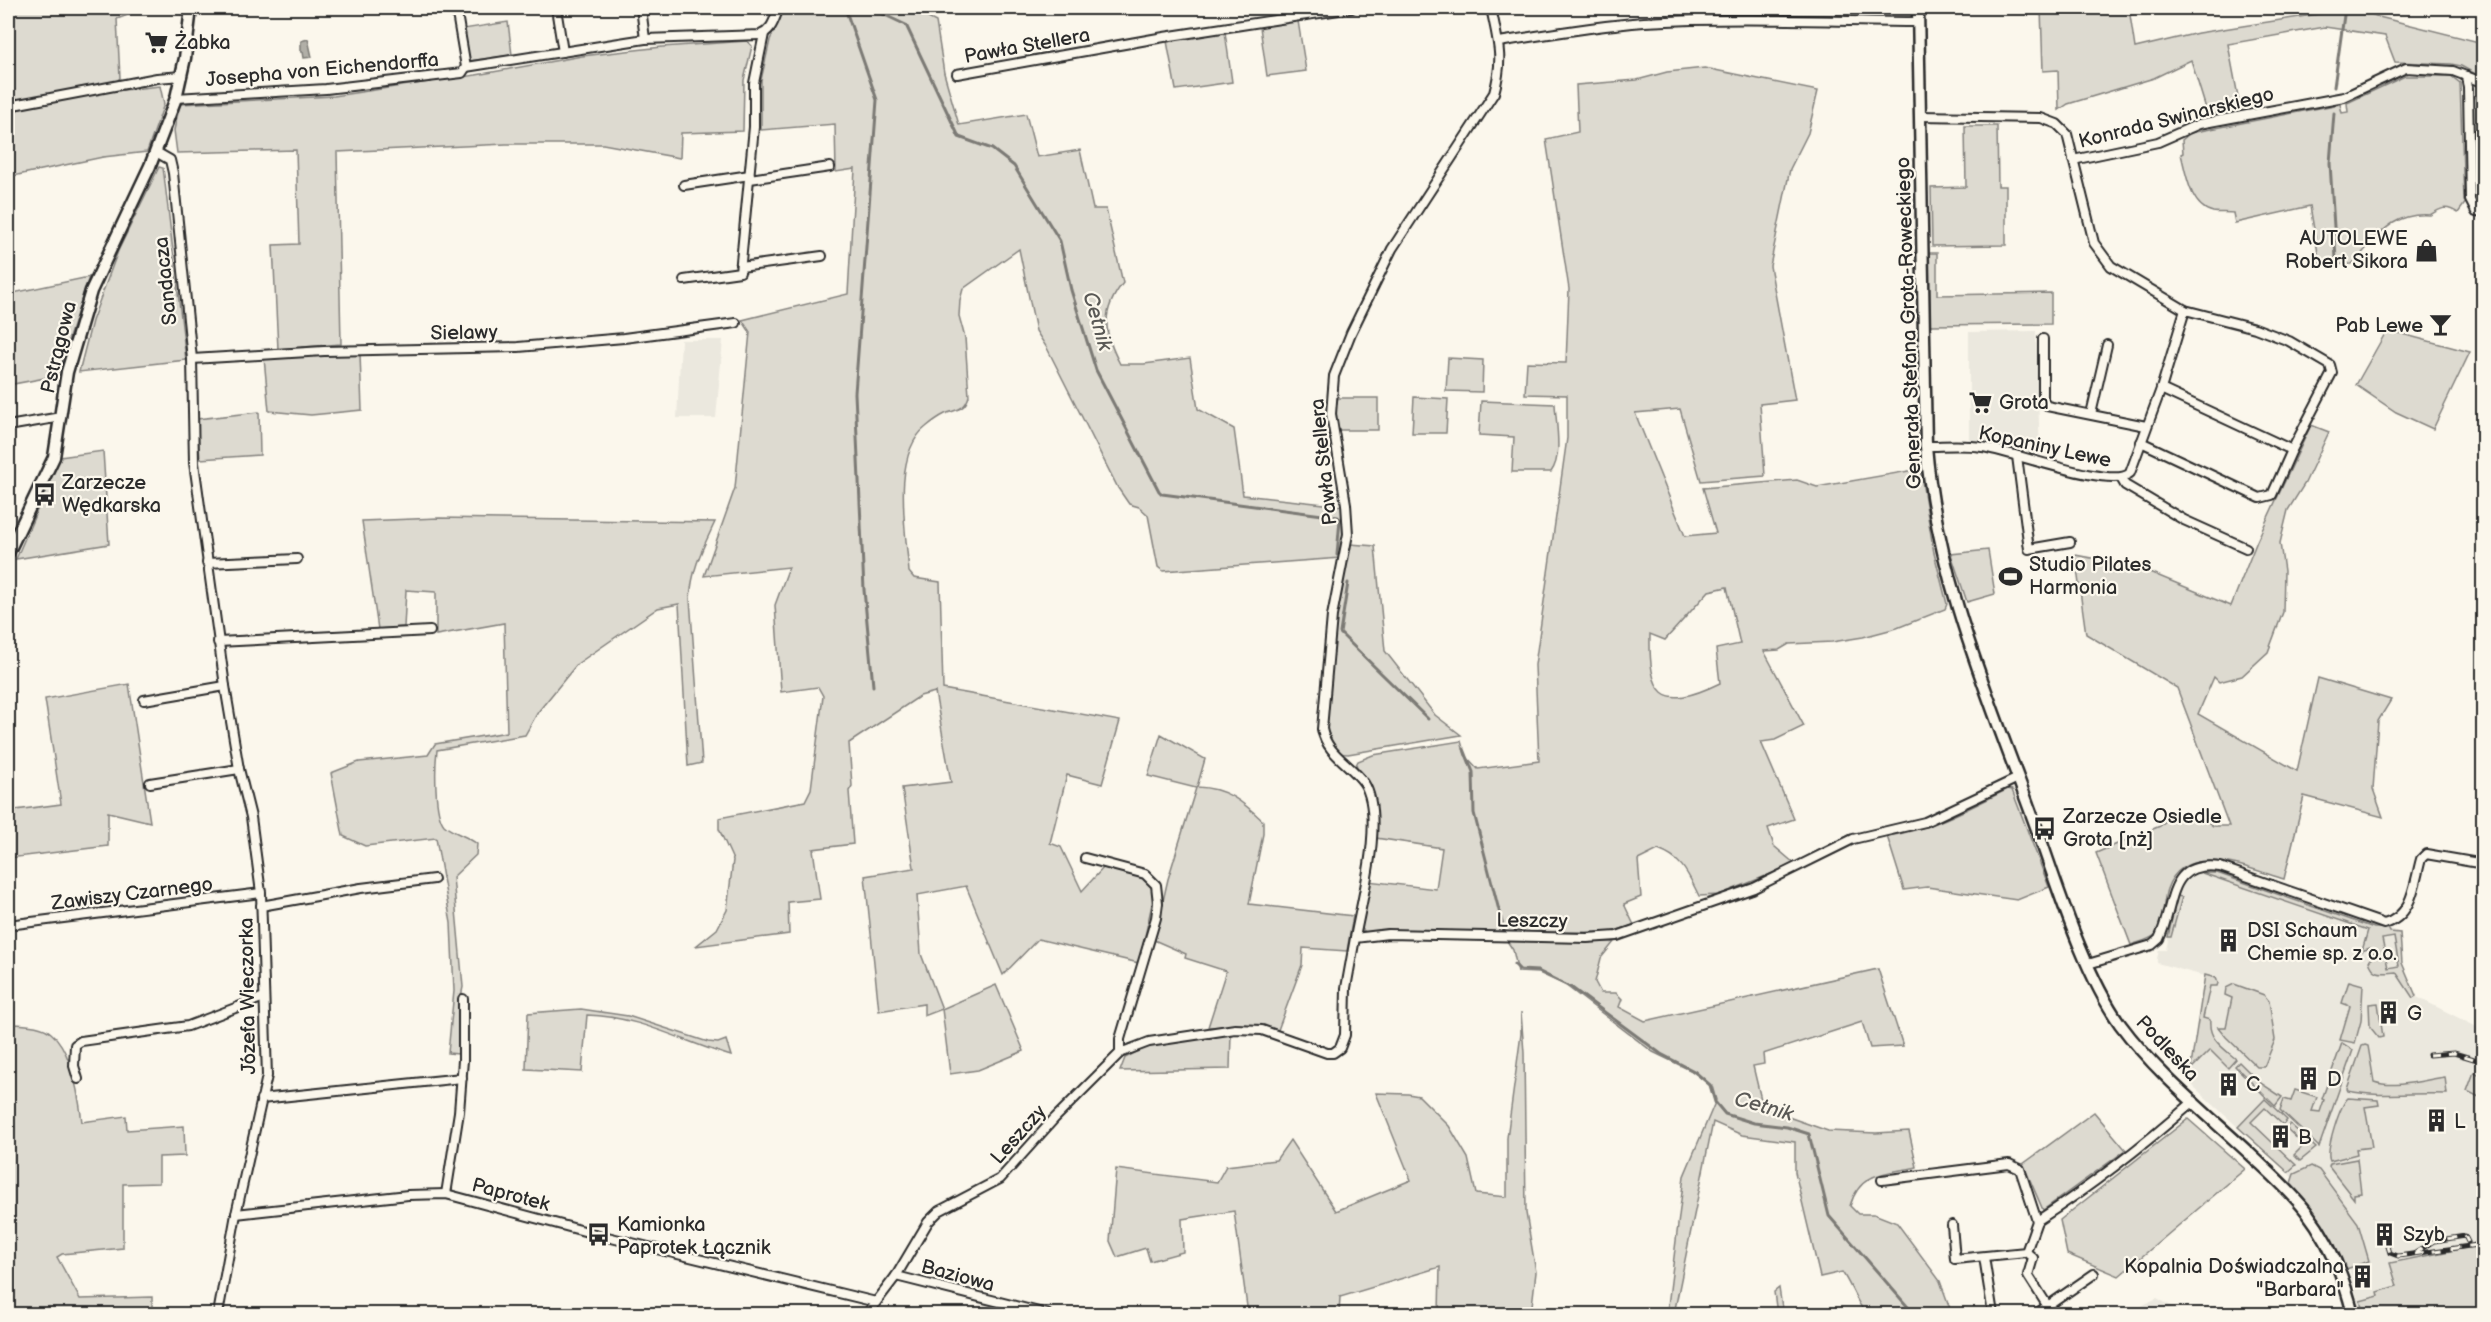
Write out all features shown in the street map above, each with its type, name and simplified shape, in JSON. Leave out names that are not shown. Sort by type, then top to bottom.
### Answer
[{"type":"street","points":[[156,152],[182,76],[191,8]]},
{"type":"street","points":[[456,8],[466,67]]},
{"type":"street","points":[[556,8],[563,52]]},
{"type":"street","points":[[641,8],[645,39]]},
{"type":"street","points":[[684,280],[740,272],[754,127],[754,83],[764,34],[772,26],[779,8]]},
{"type":"street","name":"Pawła Stellera","points":[[957,74],[1164,37],[1352,8]]},
{"type":"street","name":"Pawła Stellera","points":[[1355,938],[1373,831],[1372,805],[1364,784],[1353,770],[1330,750],[1324,740],[1322,729],[1332,616],[1348,534],[1346,504],[1331,414],[1334,376],[1351,333],[1392,249],[1415,210],[1494,93],[1500,68],[1499,42],[1491,8]]},
{"type":"street","name":"Generała Stefana Grota-Roweckiego","points":[[1918,8],[1926,446],[1932,504],[1956,609],[2064,903]]},
{"type":"street","points":[[1499,42],[1579,29],[1643,22],[1722,20],[1918,22]]},
{"type":"street","name":"Josepha von Eichendorffa","points":[[176,98],[338,88],[462,73],[466,67],[645,39],[764,34]]},
{"type":"street","name":"Konrada Swinarskiego","points":[[2073,160],[2158,142],[2199,124],[2344,97],[2406,68],[2443,69],[2484,83]]},
{"type":"street","points":[[8,106],[148,80],[182,76]]},
{"type":"street","points":[[2466,76],[2470,200],[2480,212]]},
{"type":"street","name":"Kopaniny Lewe","points":[[1919,116],[2048,119],[2058,124],[2067,134],[2090,232],[2103,258],[2121,273],[2185,310],[2254,328],[2289,341],[2331,365],[2332,373],[2271,495],[2260,498],[2141,442]]},
{"type":"street","name":"Sandacza","points":[[156,152],[170,160],[173,172],[192,359],[192,451],[225,686],[239,769],[251,818]]},
{"type":"street","name":"Pstrągowa","points":[[8,553],[54,458],[71,357],[91,291],[156,152]]},
{"type":"street","points":[[684,185],[830,168]]},
{"type":"street","points":[[741,267],[822,256]]},
{"type":"street","name":"Kopaniny Lewe","points":[[1926,446],[1979,446],[2040,463],[2121,478],[2130,472],[2161,389],[2185,310]]},
{"type":"street","name":"Sielawy","points":[[192,359],[324,351],[518,347],[624,338],[736,323]]},
{"type":"street","name":"Kopaniny Lewe","points":[[2043,339],[2043,401],[2047,406],[2146,426]]},
{"type":"street","name":"Kopaniny Lewe","points":[[2091,414],[2107,345]]},
{"type":"street","points":[[2161,389],[2292,450]]},
{"type":"street","points":[[8,426],[61,417]]},
{"type":"street","points":[[2016,456],[2029,549],[2070,542]]},
{"type":"street","name":"Kopaniny Lewe","points":[[2121,478],[2126,485],[2184,520],[2246,548]]},
{"type":"street","points":[[207,563],[297,559]]},
{"type":"street","points":[[218,642],[430,631]]},
{"type":"street","points":[[144,700],[225,686]]},
{"type":"street","points":[[150,783],[239,769]]},
{"type":"street","name":"Leszczy","points":[[896,1276],[928,1222],[939,1211],[1000,1179],[1054,1119],[1120,1053],[1149,1042],[1235,1029],[1262,1030],[1314,1050],[1333,1053],[1340,1048],[1345,1035],[1346,988],[1355,938],[1388,934],[1587,938],[1617,936],[1754,888],[1853,839],[1925,822],[2018,778]]},
{"type":"street","name":"Józefa Wieczorka","points":[[219,1314],[236,1214],[267,1076],[261,893],[251,818]]},
{"type":"street","points":[[2088,964],[2152,945],[2159,939],[2177,883],[2185,872],[2195,867],[2220,867],[2384,924],[2396,919],[2407,910],[2421,859],[2426,854],[2432,853],[2484,864]]},
{"type":"street","points":[[1085,858],[1145,874],[1151,878],[1158,891],[1156,918],[1120,1040],[1120,1053]]},
{"type":"street","points":[[261,906],[361,888],[434,879]]},
{"type":"street","name":"Zawiszy Czarnego","points":[[8,925],[261,893]]},
{"type":"street","name":"Podleska","points":[[2064,903],[2103,996],[2132,1039],[2305,1209],[2320,1230],[2337,1264],[2353,1314]]},
{"type":"street","points":[[78,1079],[74,1053],[75,1045],[81,1041],[188,1026],[264,997]]},
{"type":"street","name":"Paprotek","points":[[463,999],[462,1078],[446,1194],[588,1232],[876,1302]]},
{"type":"street","points":[[261,1099],[462,1078]]},
{"type":"street","points":[[2026,1252],[2037,1221],[2108,1172],[2194,1101]]},
{"type":"street","points":[[1881,1180],[2009,1164],[2020,1169],[2037,1221]]},
{"type":"street","points":[[236,1214],[408,1195],[446,1194]]},
{"type":"street","points":[[1952,1225],[1955,1259],[2026,1252],[2033,1258],[2028,1275],[2048,1305]]},
{"type":"street","points":[[1984,1257],[1993,1314]]},
{"type":"street","points":[[2036,1314],[2094,1274]]},
{"type":"street","points":[[867,1314],[896,1276]]},
{"type":"street","name":"Baziowa","points":[[896,1276],[1047,1314]]},
{"type":"shaded area","points":[[8,8],[135,8],[136,12],[117,19],[120,78],[105,92],[160,86],[164,104],[147,152],[103,157],[8,177]]},
{"type":"shaded area","points":[[784,8],[926,8],[928,18],[936,22],[944,73],[959,125],[1026,114],[1037,157],[1080,150],[1093,209],[1106,209],[1123,283],[1111,304],[1107,323],[1110,343],[1120,364],[1144,364],[1190,358],[1198,409],[1234,429],[1243,495],[1342,506],[1344,534],[1341,558],[1163,571],[1158,567],[1148,515],[1139,507],[1129,504],[1118,488],[1047,348],[1036,331],[1019,249],[963,289],[959,316],[965,338],[969,396],[963,407],[943,415],[926,427],[915,439],[908,455],[903,495],[909,572],[914,578],[940,582],[943,689],[1120,721],[1102,784],[1067,775],[1050,843],[1061,847],[1082,891],[1104,867],[1143,877],[1151,883],[1154,895],[1139,963],[1038,939],[1003,975],[966,886],[917,895],[921,954],[942,1009],[924,1016],[924,1004],[879,1011],[865,876],[914,868],[902,788],[951,782],[935,692],[920,696],[849,743],[852,786],[849,791],[853,844],[813,849],[820,899],[788,902],[789,934],[696,946],[717,929],[727,910],[733,860],[719,829],[719,818],[805,801],[811,789],[823,696],[818,687],[781,692],[775,605],[789,567],[704,576],[735,488],[750,332],[742,320],[848,294],[855,169],[836,172],[835,124],[761,130],[761,80],[770,40]]},
{"type":"shaded area","points":[[1701,8],[1785,8],[1785,18],[1701,15]]},
{"type":"shaded area","points":[[2041,8],[2163,8],[2130,15],[2135,48],[2198,33],[2331,12],[2332,8],[2363,8],[2362,11],[2379,17],[2483,43],[2483,78],[2461,66],[2451,64],[2395,62],[2385,36],[2325,27],[2228,44],[2240,107],[2208,115],[2191,60],[2154,78],[2068,104],[2059,110],[2058,70],[2043,71]]},
{"type":"shaded area","points":[[1298,21],[1306,71],[1267,76],[1260,27]]},
{"type":"shaded area","points":[[508,22],[512,55],[469,61],[463,29]]},
{"type":"shaded area","points":[[1225,32],[1232,82],[1176,90],[1167,41]]},
{"type":"shaded area","points":[[308,39],[312,57],[304,58],[301,52],[301,41]]},
{"type":"shaded area","points":[[747,41],[752,46],[744,80],[743,131],[681,133],[680,158],[603,144],[506,144],[337,152],[341,344],[278,349],[273,245],[299,244],[296,150],[177,153],[174,130],[180,104],[334,96],[476,75],[582,56]]},
{"type":"shaded area","points":[[1705,68],[1818,91],[1808,133],[1790,169],[1770,266],[1795,400],[1760,404],[1765,476],[1701,481],[1680,409],[1635,413],[1685,536],[1716,533],[1703,488],[1797,480],[1817,487],[1920,469],[1934,553],[1947,604],[1945,609],[1897,628],[1863,637],[1832,642],[1789,644],[1779,650],[1764,651],[1804,726],[1775,740],[1761,742],[1794,819],[1768,828],[1774,846],[1795,864],[1719,895],[1699,896],[1688,874],[1679,863],[1658,850],[1638,860],[1641,897],[1624,904],[1634,925],[1611,932],[1367,933],[1362,929],[1361,922],[1368,881],[1436,889],[1442,848],[1376,838],[1374,799],[1356,765],[1358,761],[1373,755],[1461,741],[1465,755],[1478,769],[1539,761],[1535,665],[1567,438],[1567,395],[1525,394],[1527,362],[1566,363],[1569,289],[1546,139],[1578,132],[1576,85],[1637,80],[1667,72]],"holes":[[[1727,587],[1740,644],[1716,649],[1720,683],[1684,696],[1671,696],[1662,692],[1656,684],[1650,655],[1650,634],[1665,640],[1709,591]]]},
{"type":"shaded area","points":[[2405,76],[2451,76],[2460,83],[2464,201],[2466,202],[2458,213],[2444,208],[2430,215],[2404,218],[2385,229],[2352,264],[2320,265],[2310,206],[2235,223],[2233,213],[2213,212],[2205,209],[2194,196],[2181,154],[2183,153],[2182,140],[2190,133],[2340,104],[2342,113],[2348,112],[2347,103]]},
{"type":"shaded area","points":[[2483,90],[2483,208],[2477,204],[2475,199],[2472,100]]},
{"type":"shaded area","points":[[1965,126],[1997,126],[1998,186],[2006,186],[2006,245],[1932,246],[1931,188],[1966,187]]},
{"type":"shaded area","points":[[159,167],[163,168],[164,175],[186,360],[79,372],[92,321],[118,251]]},
{"type":"shaded area","points":[[1929,253],[1937,253],[1937,295],[2051,293],[2051,324],[1930,325]]},
{"type":"shaded area","points":[[89,277],[64,353],[61,375],[8,385],[8,294]]},
{"type":"shaded area","points":[[2387,330],[2470,352],[2433,429],[2396,412],[2356,385]]},
{"type":"shaded area","points":[[2036,331],[2040,456],[1969,442],[1969,332]]},
{"type":"shaded area","points":[[681,340],[723,340],[716,418],[677,418]]},
{"type":"shaded area","points":[[360,354],[362,410],[311,415],[269,411],[264,358]]},
{"type":"shaded area","points":[[1448,358],[1483,360],[1482,392],[1446,391]]},
{"type":"shaded area","points":[[1414,397],[1448,399],[1446,433],[1412,433]]},
{"type":"shaded area","points":[[1338,398],[1378,398],[1378,430],[1337,430],[1336,404]]},
{"type":"shaded area","points":[[1481,401],[1555,404],[1558,449],[1551,472],[1512,472],[1514,437],[1479,435]]},
{"type":"shaded area","points":[[259,412],[260,455],[200,459],[197,419]]},
{"type":"shaded area","points":[[2311,425],[2329,432],[2305,483],[2288,510],[2280,543],[2284,571],[2283,612],[2268,652],[2242,676],[2219,682],[2214,677],[2198,714],[2297,771],[2318,678],[2391,700],[2378,721],[2373,789],[2383,817],[2304,796],[2284,879],[2219,862],[2202,861],[2188,865],[2175,874],[2167,889],[2160,926],[2156,934],[2131,945],[2096,853],[2160,826],[2171,816],[2205,820],[2213,826],[2229,826],[2177,688],[2086,634],[2075,555],[2135,566],[2231,606],[2257,541]]},
{"type":"shaded area","points":[[103,451],[109,544],[16,559],[60,457]]},
{"type":"shaded area","points":[[439,518],[715,522],[695,568],[690,599],[702,763],[688,766],[679,604],[658,608],[577,664],[538,712],[525,735],[437,750],[436,789],[441,819],[447,828],[477,844],[476,855],[453,877],[463,987],[459,1007],[458,1054],[448,1053],[454,991],[451,923],[436,838],[365,846],[343,836],[331,773],[359,762],[428,755],[435,744],[507,732],[504,623],[436,635],[436,592],[406,590],[404,627],[378,629],[362,521]]},
{"type":"shaded area","points":[[1350,544],[1375,546],[1385,651],[1435,715],[1461,735],[1348,754],[1338,752],[1329,742],[1326,728],[1336,616]]},
{"type":"shaded area","points":[[1988,550],[1995,594],[1967,602],[1951,554]]},
{"type":"shaded area","points":[[129,684],[150,822],[108,812],[108,846],[9,858],[8,811],[61,804],[45,699]]},
{"type":"shaded area","points":[[1161,734],[1205,759],[1197,787],[1217,790],[1233,797],[1263,821],[1263,834],[1249,904],[1353,916],[1347,951],[1303,948],[1302,965],[1278,1030],[1252,1025],[1208,1027],[1226,971],[1185,958],[1186,954],[1154,940],[1168,879],[1196,788],[1148,776]]},
{"type":"shaded area","points":[[2008,789],[2012,790],[2049,887],[2017,900],[1927,887],[1904,890],[1887,836],[1934,824]]},
{"type":"shaded area","name":"Kopalnia Doświadczalna \"Barbara\"","points":[[2197,872],[2217,873],[2369,926],[2371,921],[2401,933],[2401,963],[2415,996],[2483,1030],[2483,1314],[2362,1314],[2345,1255],[2320,1209],[2292,1177],[2193,1086],[2189,1078],[2204,976],[2157,963],[2157,959],[2159,950],[2166,950],[2177,896],[2186,878]]},
{"type":"shaded area","points":[[2202,873],[2217,873],[2374,928],[2388,928],[2390,932],[2400,933],[2402,963],[2416,996],[2413,998],[2396,972],[2379,972],[2373,969],[2369,961],[2375,956],[2370,948],[2362,951],[2368,930]],"holes":[[[2394,937],[2399,966],[2388,968],[2382,939]]]},
{"type":"shaded area","points":[[2177,896],[2182,897],[2171,937],[2168,937]]},
{"type":"shaded area","points":[[1507,941],[1614,942],[1601,958],[1595,982],[1601,993],[1616,993],[1622,999],[1619,1007],[1645,1021],[1878,969],[1903,1046],[1870,1048],[1862,1022],[1763,1054],[1764,1064],[1753,1066],[1763,1108],[1828,1131],[1876,1133],[1909,1131],[1917,1167],[1884,1173],[1867,1180],[1854,1195],[1850,1206],[1858,1214],[1874,1214],[1897,1223],[1940,1281],[1952,1314],[1877,1314],[1864,1311],[1842,1272],[1820,1277],[1795,1172],[1795,1142],[1742,1135],[1713,1122],[1674,1314],[1667,1314],[1684,1176],[1716,1100],[1712,1086],[1690,1070],[1653,1052],[1565,985],[1539,973],[1518,972],[1513,950]]},
{"type":"shaded area","points":[[2205,975],[2216,978],[2218,983],[2217,986],[2210,986],[2203,1018],[2210,1020],[2211,1033],[2214,1038],[2236,1059],[2228,1068],[2210,1050],[2193,1067],[2191,1066]]},
{"type":"shaded area","points":[[2349,981],[2363,985],[2361,1021],[2355,1043],[2340,1040],[2350,1006],[2342,1003]]},
{"type":"shaded area","points":[[2234,984],[2264,995],[2269,1001],[2275,1040],[2264,1067],[2257,1067],[2218,1027],[2226,1027],[2232,998],[2225,995],[2226,988]]},
{"type":"shaded area","points":[[8,985],[14,1024],[47,1030],[64,1051],[73,1074],[82,1122],[126,1116],[127,1130],[184,1126],[185,1156],[159,1157],[159,1183],[123,1184],[123,1248],[62,1254],[57,1257],[80,1299],[152,1297],[152,1314],[8,1314]]},
{"type":"shaded area","points":[[996,985],[1024,1051],[978,1070],[950,1074],[942,1009]]},
{"type":"shaded area","points":[[2378,1003],[2383,1037],[2379,1038],[2370,1027],[2369,1004]]},
{"type":"shaded area","points":[[581,1009],[628,1016],[708,1042],[718,1043],[726,1040],[731,1056],[643,1025],[606,1016],[587,1015],[582,1072],[526,1069],[528,1013]]},
{"type":"shaded area","points":[[1521,1012],[1524,1053],[1526,1213],[1536,1272],[1531,1314],[1439,1314],[1440,1267],[1340,1297],[1339,1314],[1248,1314],[1234,1211],[1182,1219],[1183,1252],[1150,1261],[1146,1248],[1117,1257],[1110,1241],[1116,1169],[1217,1182],[1226,1166],[1276,1160],[1290,1140],[1336,1211],[1411,1180],[1376,1093],[1419,1096],[1449,1126],[1468,1158],[1476,1194],[1507,1197],[1507,1138],[1521,1034]]},
{"type":"shaded area","points":[[1231,1033],[1230,1069],[1120,1071],[1125,1058],[1146,1047]]},
{"type":"shaded area","points":[[2342,1043],[2353,1050],[2319,1147],[2280,1110],[2284,1099],[2291,1101],[2295,1090],[2317,1097],[2312,1111],[2320,1112],[2324,1100],[2322,1099]]},
{"type":"shaded area","points":[[2362,1046],[2368,1046],[2374,1082],[2391,1085],[2445,1077],[2447,1094],[2373,1094],[2348,1091]]},
{"type":"shaded area","points":[[2239,1062],[2259,1082],[2282,1097],[2275,1106],[2235,1066]]},
{"type":"shaded area","points":[[2474,1072],[2483,1076],[2483,1099],[2467,1091]]},
{"type":"shaded area","points":[[2348,1098],[2378,1100],[2379,1105],[2365,1107],[2372,1147],[2356,1149],[2357,1154],[2330,1161],[2334,1128]]},
{"type":"shaded area","points":[[2265,1099],[2287,1120],[2283,1125],[2265,1108],[2251,1122],[2296,1165],[2288,1172],[2238,1127]]},
{"type":"shaded area","points":[[2094,1112],[2126,1150],[2043,1210],[2023,1164]]},
{"type":"shaded area","points":[[2188,1119],[2245,1169],[2119,1276],[2067,1254],[2060,1220]]},
{"type":"shaded area","points":[[2290,1124],[2316,1148],[2300,1161],[2294,1155],[2304,1145],[2286,1128]]},
{"type":"shaded area","points":[[2357,1159],[2361,1193],[2354,1194],[2354,1199],[2329,1167],[2330,1164]]},
{"type":"shaded area","points":[[2311,1166],[2319,1170],[2358,1223],[2369,1261],[2345,1269],[2322,1225],[2290,1186],[2294,1174]]},
{"type":"shaded area","points":[[2483,1236],[2483,1314],[2364,1314],[2360,1301],[2379,1296],[2378,1292],[2397,1286],[2390,1263],[2470,1247]]},
{"type":"shaded area","points":[[1779,1288],[1783,1314],[1777,1314],[1774,1292]]},
{"type":"shaded area","points":[[2157,1298],[2185,1314],[2126,1314]]},
{"type":"waterway","points":[[845,8],[877,100],[855,393],[864,590],[873,686]]},
{"type":"waterway","name":"Cetnik","points":[[870,8],[906,25],[959,137],[992,149],[1014,166],[1060,241],[1071,290],[1096,370],[1159,491],[1162,494],[1338,517],[1340,519],[1337,555]]},
{"type":"waterway","points":[[2334,87],[2345,8]]},
{"type":"waterway","points":[[2334,113],[2330,163],[2336,259]]},
{"type":"waterway","name":"Cetnik","points":[[1348,583],[1340,633],[1428,719]]},
{"type":"waterway","name":"Cetnik","points":[[1464,749],[1473,772],[1474,813],[1504,930]]},
{"type":"waterway","name":"Cetnik","points":[[1514,964],[1520,970],[1538,971],[1572,988],[1661,1054],[1694,1071],[1710,1085],[1715,1102],[1725,1114],[1754,1123],[1787,1127],[1809,1134],[1829,1216],[1914,1314]]},
{"type":"railway","points":[[2429,1055],[2454,1053],[2484,1062]]},
{"type":"railway","points":[[2415,1253],[2434,1241],[2465,1236],[2468,1242]]},
{"type":"railway","points":[[2387,1243],[2390,1253],[2398,1256],[2484,1244]]},
{"type":"place","name":"Żabka","points":[[157,42]]},
{"type":"place","name":"AUTOLEWE Robert Sikora","points":[[2426,250]]},
{"type":"place","name":"Pab Lewe","points":[[2441,325]]},
{"type":"place","name":"Grota","points":[[1981,402]]},
{"type":"place","name":"Zarzecze Wędkarska","points":[[44,494]]},
{"type":"place","name":"Studio Pilates Harmonia","points":[[2011,576]]},
{"type":"place","name":"Zarzecze Osiedle Grota [nż]","points":[[2045,828]]},
{"type":"place","name":"DSI Schaum Chemie sp. z o.o.","points":[[2229,941]]},
{"type":"place","name":"G","points":[[2389,1013]]},
{"type":"place","name":"D","points":[[2309,1079]]},
{"type":"place","name":"C","points":[[2228,1084]]},
{"type":"place","name":"L","points":[[2436,1121]]},
{"type":"place","name":"B","points":[[2280,1137]]},
{"type":"place","name":"Szyb","points":[[2385,1234]]},
{"type":"place","name":"Kamionka Paprotek Łącznik","points":[[599,1235]]},
{"type":"place","name":"Kopalnia Doświadczalna \"Barbara\"","points":[[2362,1277]]}]
